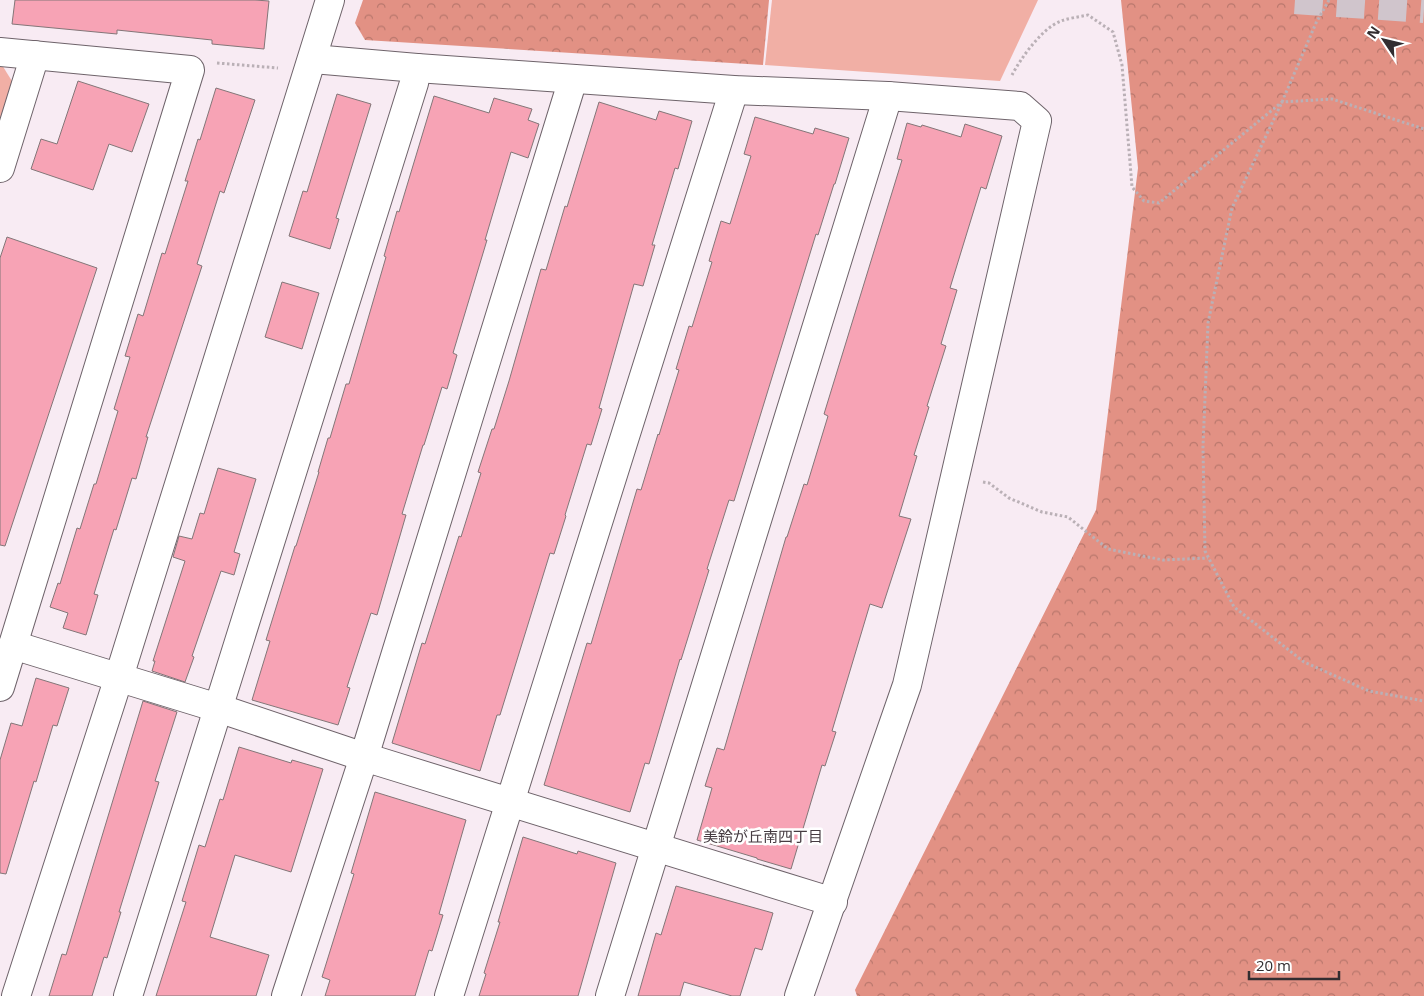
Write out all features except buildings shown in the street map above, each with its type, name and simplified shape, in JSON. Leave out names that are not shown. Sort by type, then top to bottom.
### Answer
[{"type":"street","points":[[16,996],[119,676],[330,0]]},
{"type":"street","points":[[0,52],[190,70],[0,686]]},
{"type":"street","points":[[0,168],[35,55]]},
{"type":"street","points":[[313,59],[734,90],[888,96],[1020,106],[1037,121],[906,685],[800,996]]},
{"type":"street","points":[[128,996],[417,68]]},
{"type":"street","points":[[286,996],[364,757],[573,79]]},
{"type":"street","points":[[449,996],[734,90]]},
{"type":"street","points":[[610,996],[888,96]]},
{"type":"street","points":[[13,645],[119,676],[364,757],[833,902]]},
{"type":"path","points":[[1329,0],[1316,23],[1282,102],[1232,208],[1208,324],[1202,447],[1205,551],[1234,607],[1304,662],[1369,691],[1424,701]]},
{"type":"path","points":[[1010,79],[1019,62],[1038,38],[1060,21],[1088,15],[1113,32],[1122,65],[1132,187],[1144,201],[1160,203],[1282,102],[1332,99],[1424,129]]},
{"type":"path","points":[[190,70],[211,62],[286,69]]},
{"type":"path","points":[[980,482],[989,483],[1009,498],[1042,512],[1068,517],[1108,550],[1163,560],[1208,558]]},
{"type":"green space","points":[[363,0],[769,0],[763,65],[365,40],[355,23]]},
{"type":"green space","points":[[1121,0],[1424,0],[1424,996],[857,996],[855,990],[1096,510],[1138,168]]},
{"type":"shaded area","points":[[772,0],[1038,0],[1000,81],[765,65]]},
{"type":"shaded area","points":[[0,65],[2,65],[15,86],[0,132]]},
{"type":"tunnel","points":[[1295,0],[1424,9]]},
{"type":"district","name":"美鈴が丘南四丁目","points":[[763,837]]}]
